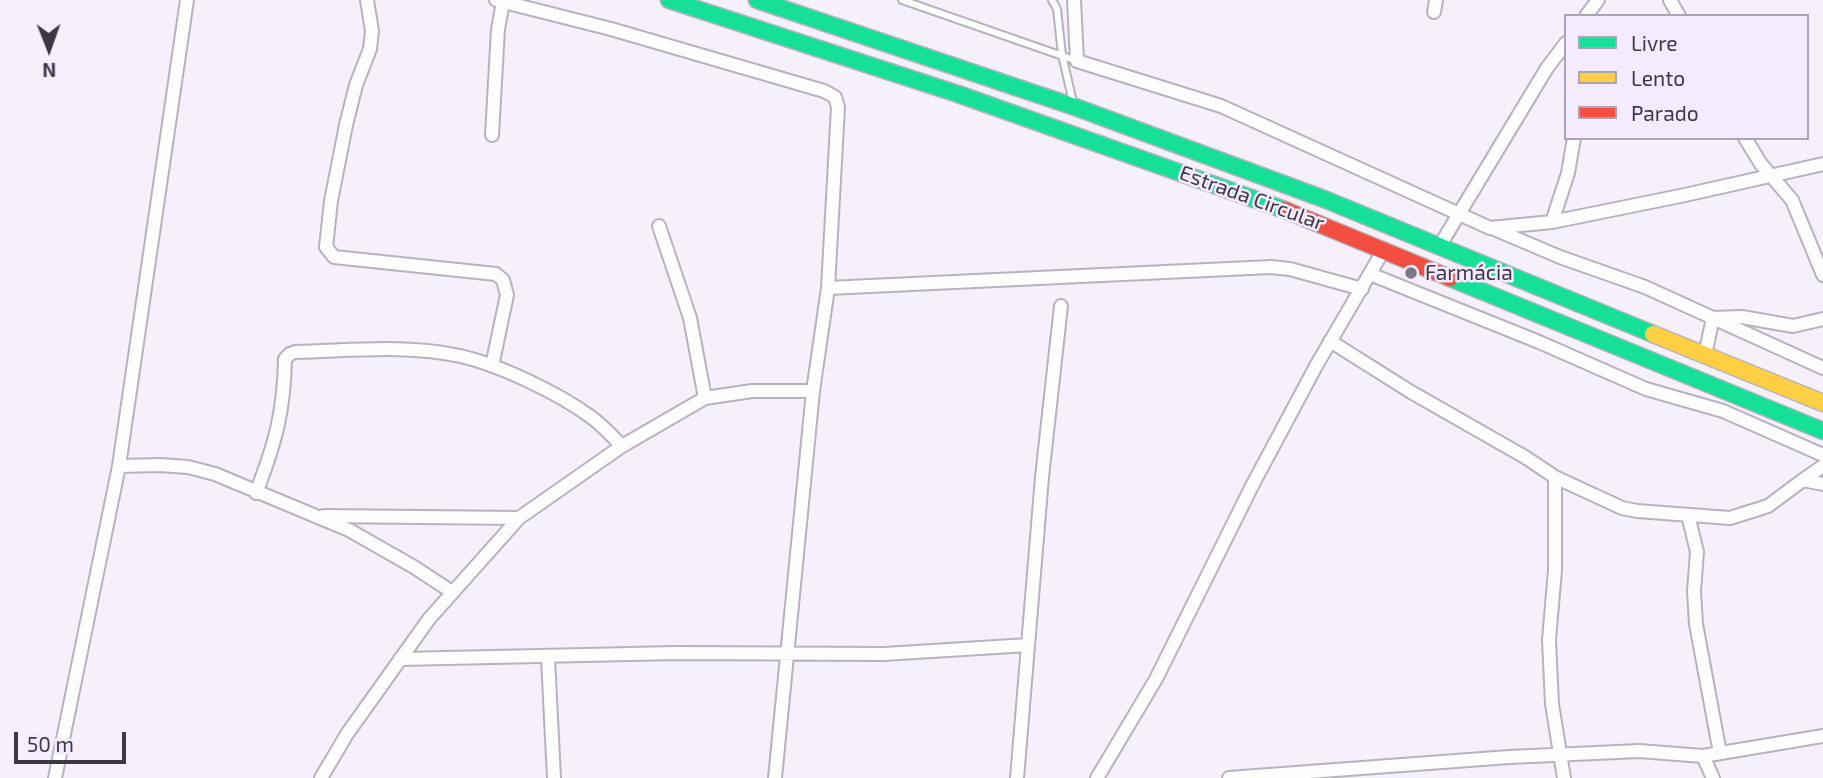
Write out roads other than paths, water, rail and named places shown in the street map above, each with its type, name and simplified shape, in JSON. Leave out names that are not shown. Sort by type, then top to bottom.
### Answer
[{"type":"main road","name":"Estrada Circular","points":[[669,0],[813,44],[1319,221],[1383,251],[1823,431]]},
{"type":"main road","name":"Estrada Circular","points":[[764,1],[1074,107],[1324,199],[1823,403]]},
{"type":"street","points":[[55,778],[120,466],[187,0]]},
{"type":"street","points":[[368,0],[372,31],[370,48],[356,85],[346,125],[331,201],[326,247],[334,257],[496,274],[503,280],[507,295],[492,366]]},
{"type":"street","points":[[1074,0],[1077,61],[1221,106],[1490,228],[1560,257],[1645,287],[1823,368]]},
{"type":"street","points":[[492,135],[499,1],[611,29],[824,91],[835,97],[838,107],[828,288],[813,391],[775,778]]},
{"type":"street","points":[[1439,247],[1547,68],[1564,46]]},
{"type":"street","points":[[1552,222],[1569,173],[1574,140]]},
{"type":"street","points":[[1746,140],[1761,163],[1792,200],[1823,274]]},
{"type":"street","points":[[1490,228],[1552,222],[1823,164]]},
{"type":"street","points":[[659,226],[690,317],[705,398]]},
{"type":"street","points":[[1097,778],[1156,678],[1253,484],[1330,341],[1383,251]]},
{"type":"street","points":[[828,288],[1271,267],[1290,269],[1362,289]]},
{"type":"street","points":[[1370,274],[1566,354],[1646,390],[1723,411],[1823,455]]},
{"type":"street","points":[[1017,778],[1042,477],[1061,306]]},
{"type":"street","points":[[1713,318],[1742,317],[1793,326],[1823,319]]},
{"type":"street","points":[[1705,355],[1713,318]]},
{"type":"street","points":[[1566,354],[1573,329]]},
{"type":"street","points":[[1330,341],[1555,477],[1622,508],[1730,518],[1768,506],[1823,466]]},
{"type":"street","points":[[256,493],[282,412],[285,359],[290,354],[363,349],[427,351],[461,356],[492,366],[553,394],[592,418],[622,446]]},
{"type":"street","points":[[321,778],[347,734],[429,618],[519,518],[622,446],[705,398],[752,391],[813,391]]},
{"type":"street","points":[[120,466],[188,467],[215,474],[349,530],[452,592]]},
{"type":"street","points":[[1555,477],[1555,570],[1549,640],[1552,704],[1564,778]]},
{"type":"street","points":[[1803,480],[1823,484]]},
{"type":"street","points":[[1688,515],[1697,552],[1694,592],[1698,637],[1720,753]]},
{"type":"street","points":[[319,516],[519,518]]},
{"type":"street","points":[[400,659],[548,658],[677,653],[884,654],[1028,645]]},
{"type":"street","points":[[548,658],[554,778]]},
{"type":"street","points":[[1230,778],[1639,751],[1703,756],[1823,736]]},
{"type":"street","points":[[1703,756],[1713,778]]},
{"type":"lane","points":[[902,0],[1077,61]]},
{"type":"lane","points":[[1052,0],[1057,9],[1062,55],[1074,107]]},
{"type":"place","name":"Farmácia","points":[[1411,273]]}]
